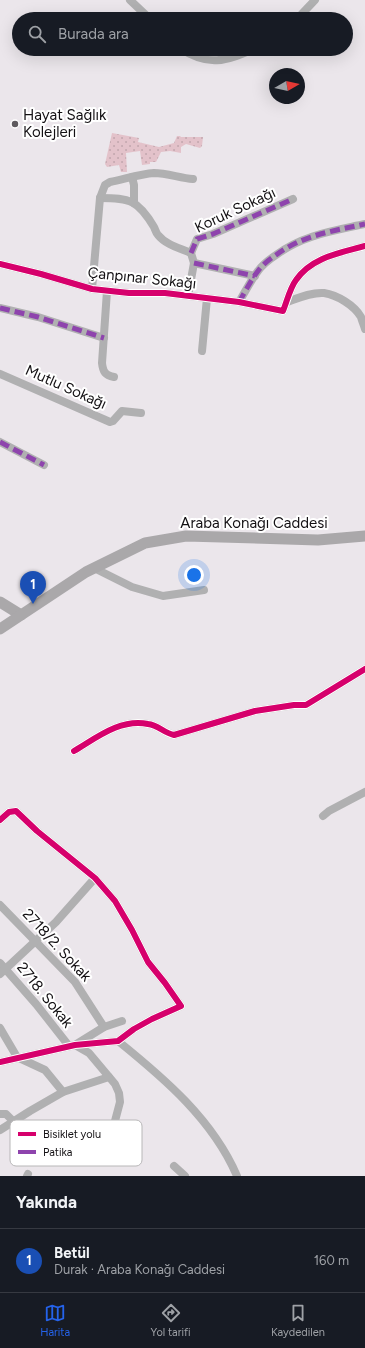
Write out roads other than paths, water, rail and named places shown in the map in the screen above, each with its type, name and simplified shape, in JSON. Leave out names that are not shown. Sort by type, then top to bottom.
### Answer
[{"type":"main road","name":"Araba Konağı Caddesi","points":[[0,629],[94,568],[145,543],[186,536],[318,540],[365,536]]},
{"type":"main road","points":[[0,602],[21,615]]},
{"type":"street","points":[[130,0],[143,12]]},
{"type":"street","points":[[304,12],[315,0]]},
{"type":"street","points":[[195,56],[211,61],[221,60],[233,56]]},
{"type":"street","points":[[92,288],[100,198],[106,185],[110,182],[158,173],[192,179]]},
{"type":"street","points":[[132,177],[134,185],[134,203]]},
{"type":"street","points":[[100,198],[125,199],[134,203],[143,212],[154,227],[157,234],[166,242],[191,253]]},
{"type":"street","name":"Koruk Sokağı","points":[[188,296],[194,263],[191,253],[197,240],[293,199]]},
{"type":"street","points":[[239,302],[258,270],[287,246],[304,238],[365,224]]},
{"type":"street","points":[[287,302],[296,280],[312,264],[326,257],[365,246]]},
{"type":"street","points":[[194,263],[255,276]]},
{"type":"street","name":"Çanpınar Sokağı","points":[[0,264],[108,291],[129,293],[165,293],[239,302],[283,311],[287,302]]},
{"type":"street","points":[[108,291],[102,351],[102,370],[108,375],[114,377]]},
{"type":"street","points":[[287,302],[324,293],[341,299],[354,309],[360,316],[365,329]]},
{"type":"street","points":[[202,351],[207,298]]},
{"type":"street","points":[[0,308],[38,317],[104,338]]},
{"type":"street","name":"Mutlu Sokağı","points":[[0,374],[110,422],[113,421],[122,411],[141,413]]},
{"type":"street","points":[[0,442],[44,465]]},
{"type":"street","points":[[94,568],[132,587],[163,596],[204,590]]},
{"type":"street","points":[[74,751],[122,725],[140,723],[149,724],[168,734],[174,735],[220,720],[255,711],[294,705],[306,705],[365,668]]},
{"type":"street","points":[[323,816],[334,808],[365,792]]},
{"type":"street","points":[[0,820],[9,812],[16,811],[37,831],[95,878],[115,901],[148,962],[181,1006],[152,1019],[118,1041],[72,1046],[0,1062]]},
{"type":"street","points":[[2,969],[35,942],[56,922],[95,878]]},
{"type":"street","name":"2718/2. Sokak","points":[[0,904],[74,982],[104,1027]]},
{"type":"street","name":"2718. Sokak","points":[[2,969],[72,1046],[89,1053],[115,1084],[119,1093],[120,1102],[115,1120]]},
{"type":"street","points":[[72,1046],[104,1027],[122,1021]]},
{"type":"street","points":[[0,1028],[17,1057],[45,1070],[63,1092]]},
{"type":"street","points":[[118,1041],[175,1090],[191,1107],[218,1142],[232,1164],[237,1176]]},
{"type":"street","points":[[15,1120],[63,1092],[109,1077]]},
{"type":"street","points":[[0,1114],[6,1114],[12,1120]]},
{"type":"street","points":[[0,1130],[10,1123]]},
{"type":"street","points":[[174,1166],[185,1176]]},
{"type":"place","name":"Hayat Sağlık Kolejleri","points":[[15,124]]},
{"type":"place","name":"Betül","points":[[33,604]]}]
